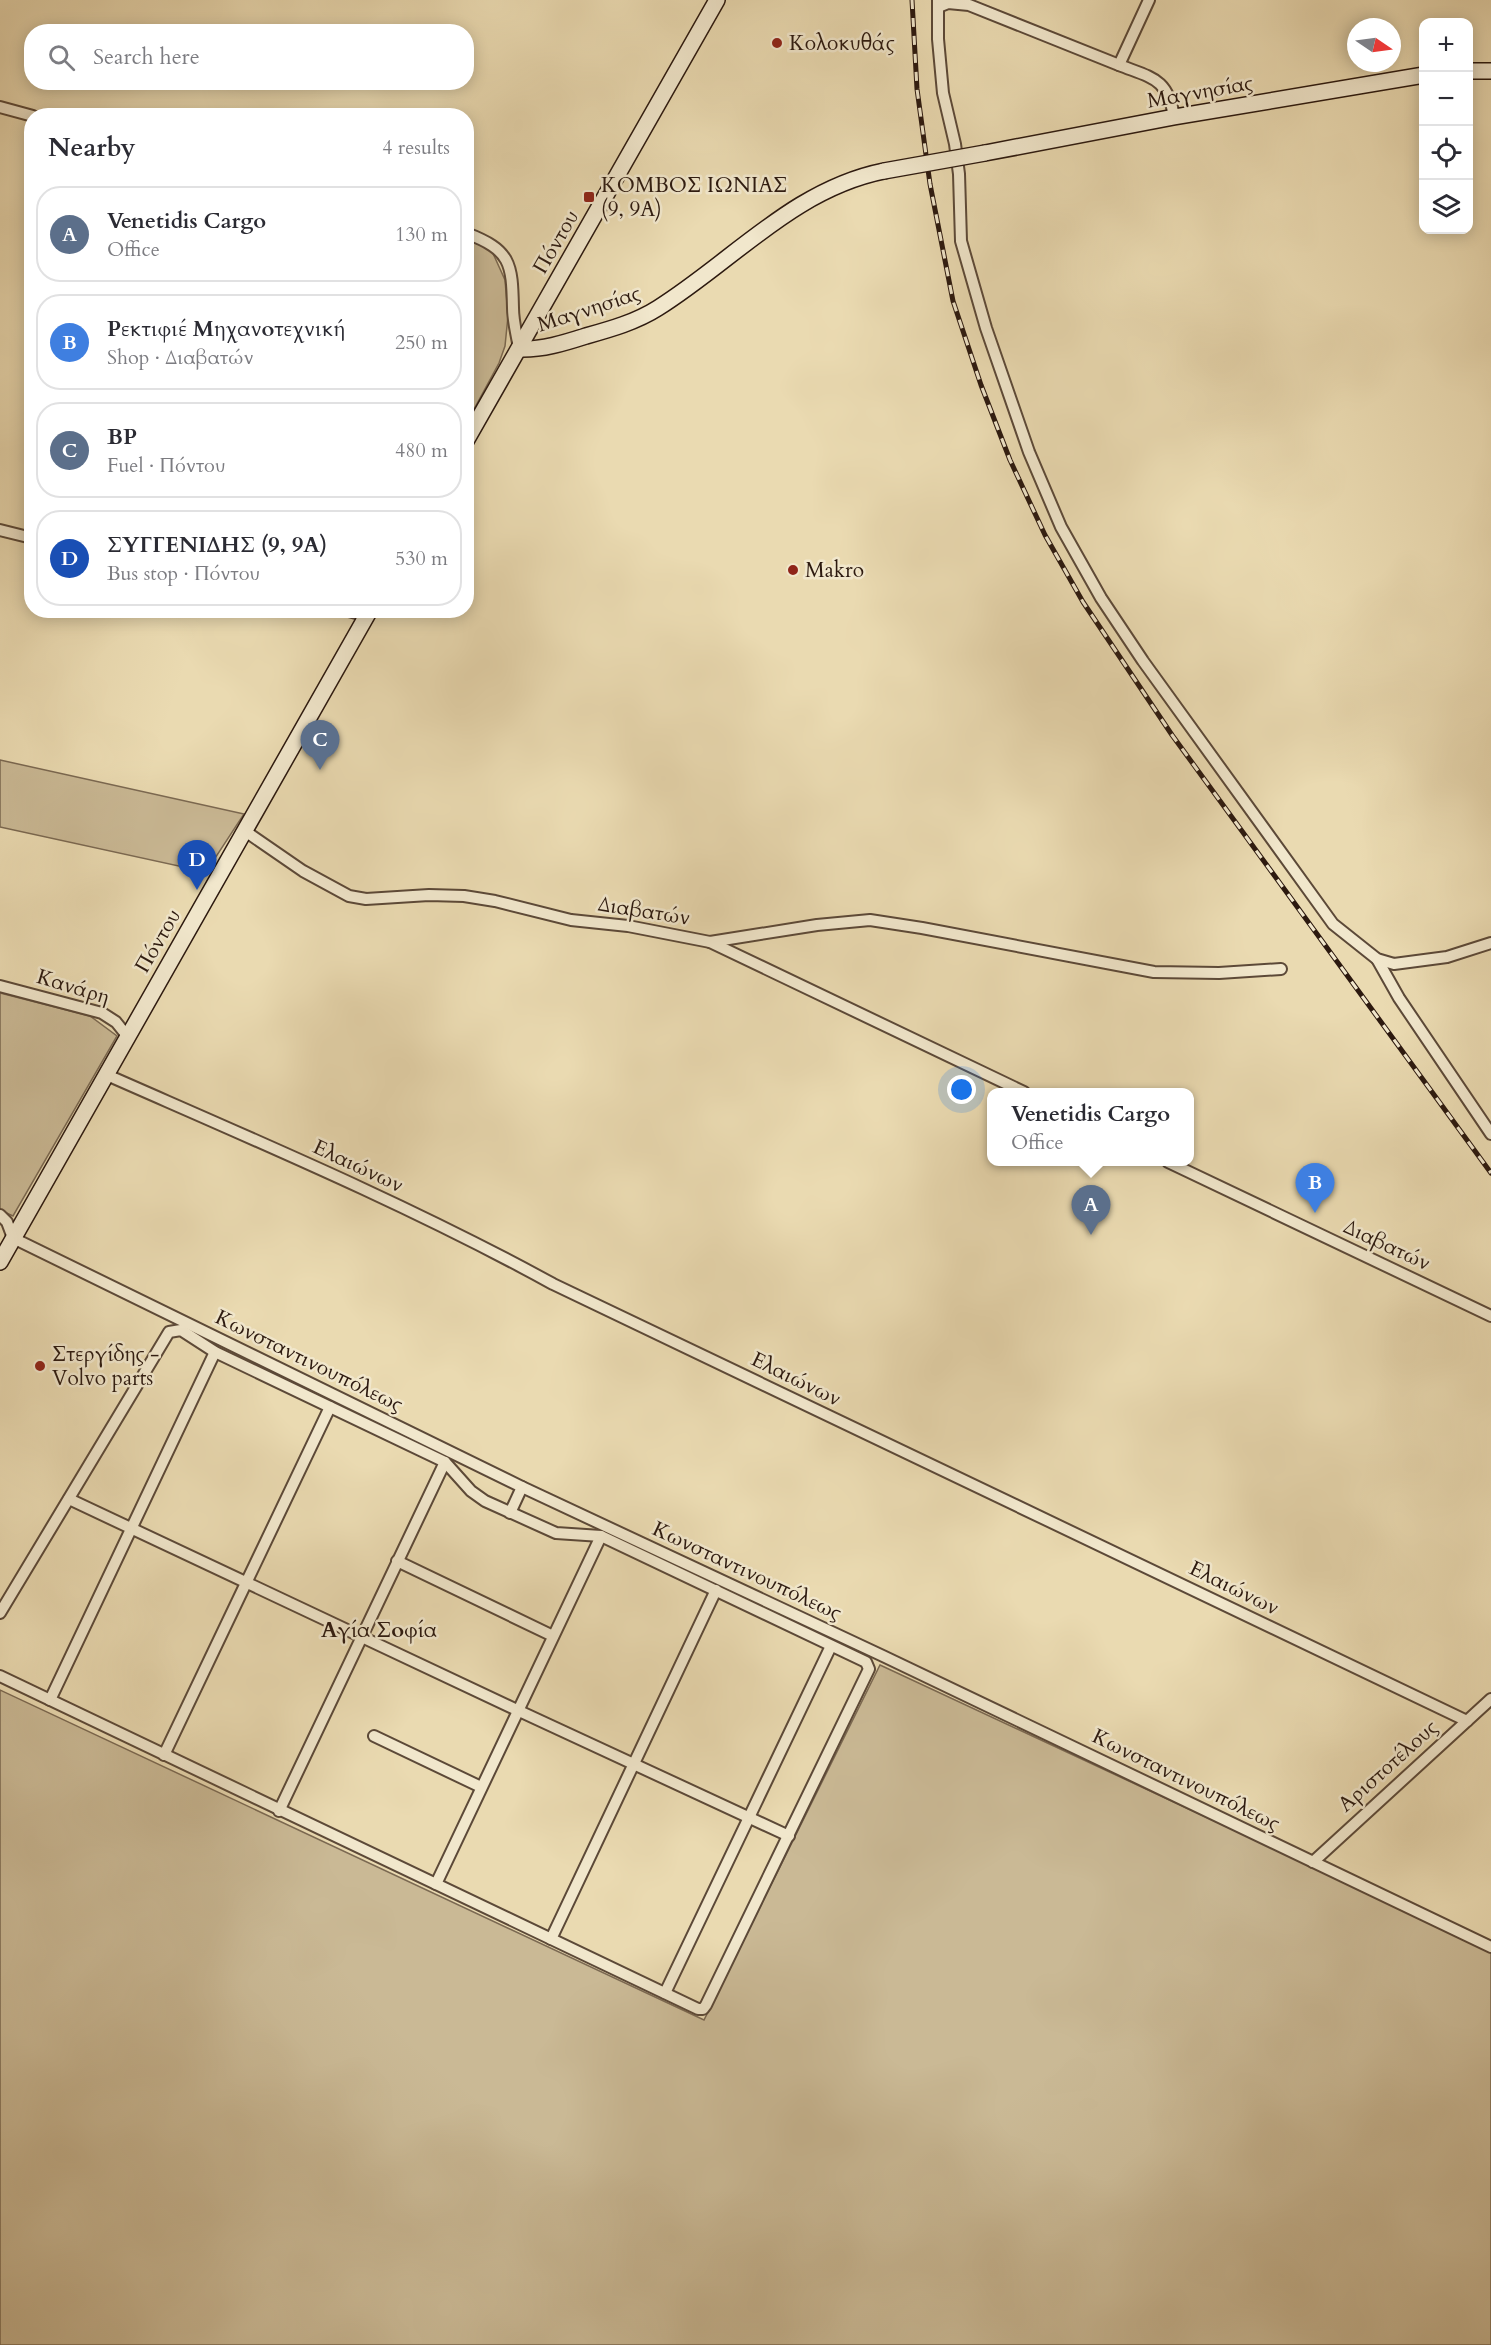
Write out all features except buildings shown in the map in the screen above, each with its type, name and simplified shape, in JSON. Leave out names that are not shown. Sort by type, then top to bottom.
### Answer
[{"type":"street","name":"Πόντου","points":[[474,427],[717,0]]},
{"type":"street","points":[[1119,66],[1149,0]]},
{"type":"street","points":[[1174,117],[1169,97],[1162,85],[969,5],[938,4],[938,39],[943,93],[955,144],[959,174],[961,241],[986,328],[1029,452],[1061,527],[1101,598],[1143,662],[1333,924],[1377,959],[1399,998],[1491,1134]]},
{"type":"street","points":[[1473,71],[1491,71]]},
{"type":"street","name":"Μαγνησίας","points":[[519,349],[532,350],[565,343],[635,320],[657,309],[708,274],[783,215],[843,182],[884,171],[1174,117],[1419,76]]},
{"type":"street","points":[[0,107],[24,114]]},
{"type":"street","points":[[474,237],[494,246],[509,264],[513,276],[514,321],[519,349]]},
{"type":"street","points":[[0,530],[24,536]]},
{"type":"street","name":"Πόντου","points":[[0,1262],[366,618]]},
{"type":"street","name":"Διαβατών","points":[[245,831],[303,871],[349,896],[366,899],[429,895],[464,896],[495,901],[571,920],[628,926],[710,942],[1016,1088]]},
{"type":"street","points":[[710,942],[817,925],[870,920],[1154,972],[1219,973],[1281,969]]},
{"type":"street","points":[[1377,959],[1394,964],[1420,962],[1447,957],[1491,943]]},
{"type":"street","name":"Κανάρη","points":[[0,986],[102,1013],[116,1022],[128,1037]]},
{"type":"street","name":"Ελαιώνων","points":[[106,1074],[461,1235],[564,1290],[1467,1721]]},
{"type":"street","name":"Διαβατών","points":[[1178,1166],[1491,1316]]},
{"type":"street","points":[[0,1215],[7,1222],[14,1238]]},
{"type":"street","name":"Κωνσταντινουπόλεως","points":[[14,1238],[522,1487],[894,1661],[1491,1947]]},
{"type":"street","points":[[0,1613],[169,1332],[181,1330],[215,1352],[445,1462],[471,1491],[485,1501],[556,1533],[601,1536],[866,1662],[869,1669],[703,2009],[698,2009],[0,1676]]},
{"type":"street","points":[[50,1700],[215,1352]]},
{"type":"street","points":[[164,1755],[330,1407]]},
{"type":"street","points":[[279,1810],[445,1462]]},
{"type":"street","points":[[510,1513],[522,1487]]},
{"type":"street","points":[[69,1499],[789,1836]]},
{"type":"street","points":[[436,1884],[601,1536]]},
{"type":"street","points":[[397,1561],[553,1636]]},
{"type":"street","points":[[551,1939],[716,1590]]},
{"type":"street","points":[[665,1993],[831,1646]]},
{"type":"street","name":"Αριστοτέλους","points":[[1313,1862],[1491,1699]]},
{"type":"street","points":[[374,1736],[481,1787]]},
{"type":"shaded area","points":[[474,243],[491,249],[505,280],[508,316],[505,346],[499,363],[474,409]]},
{"type":"shaded area","points":[[0,760],[244,814],[206,872],[0,827]]},
{"type":"shaded area","points":[[0,993],[90,1016],[117,1036],[13,1216],[0,1210]]},
{"type":"shaded area","points":[[880,1665],[1491,1950],[1491,2345],[0,2345],[0,1690],[704,2020]]},
{"type":"railway","points":[[912,0],[917,89],[930,184],[953,301],[981,385],[1010,460],[1045,535],[1083,602],[1172,735],[1491,1173]]},
{"type":"place","name":"Κολοκυθάς","points":[[777,43]]},
{"type":"place","name":"ΚΟΜΒΟΣ ΙΩΝΙΑΣ (9, 9Α)","points":[[589,197]]},
{"type":"place","name":"Makro","points":[[793,570]]},
{"type":"place","name":"BP","points":[[320,770]]},
{"type":"place","name":"ΣΥΓΓΕΝΙΔΗΣ (9, 9Α)","points":[[197,890]]},
{"type":"place","name":"Ρεκτιφιέ Μηχανοτεχνική","points":[[1315,1213]]},
{"type":"place","name":"Venetidis Cargo","points":[[1091,1235]]},
{"type":"place","name":"Στεργίδης - Volvo parts","points":[[40,1366]]},
{"type":"district","name":"Αγία Σοφία","points":[[379,1630]]}]
